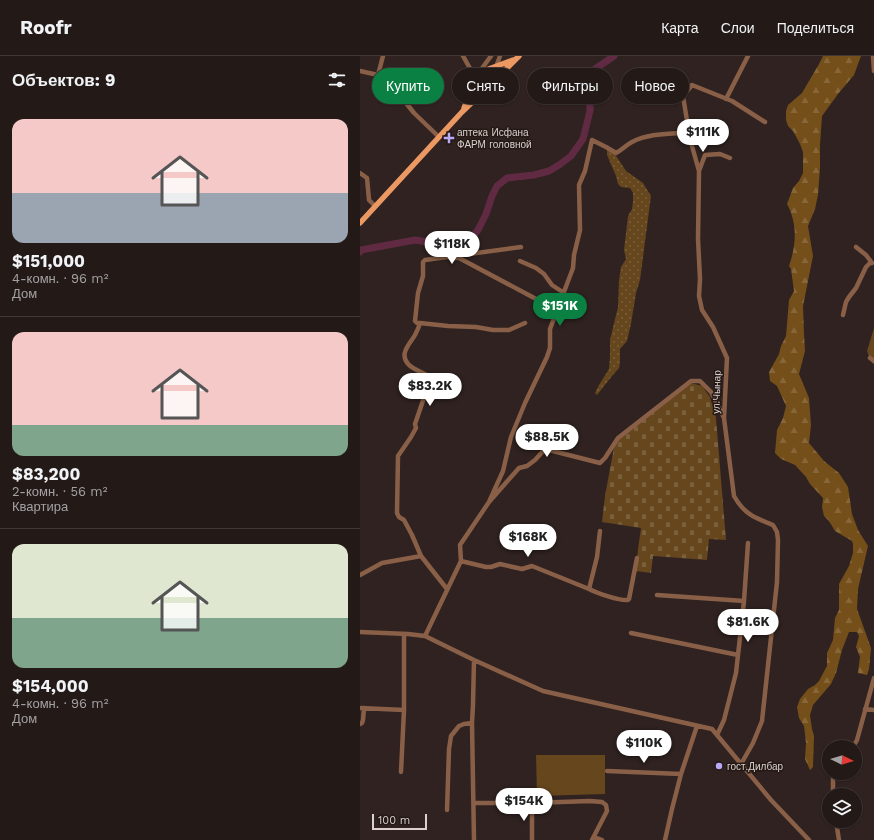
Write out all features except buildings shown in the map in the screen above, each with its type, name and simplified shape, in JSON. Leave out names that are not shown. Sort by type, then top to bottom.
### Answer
[{"type":"main road","points":[[496,67],[518,57]]},
{"type":"main road","points":[[507,68],[518,57]]},
{"type":"main road","points":[[462,112],[466,104]]},
{"type":"main road","points":[[360,223],[470,104]]},
{"type":"street","points":[[380,68],[383,56]]},
{"type":"street","points":[[463,56],[470,68]]},
{"type":"street","points":[[484,68],[492,56]]},
{"type":"street","points":[[496,67],[500,56]]},
{"type":"street","points":[[726,99],[748,56]]},
{"type":"street","points":[[873,56],[874,71]]},
{"type":"street","points":[[360,71],[372,74]]},
{"type":"street","name":"ул.Чынар","points":[[741,764],[753,743],[762,720],[777,582],[778,540],[777,532],[773,525],[748,513],[738,504],[734,496],[724,418],[727,358],[713,327],[702,310],[699,296],[699,171],[690,139],[683,96],[692,85],[732,101],[765,122]]},
{"type":"street","points":[[407,104],[439,137]]},
{"type":"street","points":[[489,502],[503,471],[512,437],[525,403],[548,357],[550,348],[550,329],[573,268],[574,254],[580,230],[579,185],[585,171],[592,140],[616,153],[630,143],[645,136],[682,133],[690,139]]},
{"type":"street","points":[[699,171],[705,156],[720,154],[730,158]]},
{"type":"street","points":[[360,173],[367,178],[369,200],[375,206]]},
{"type":"street","points":[[425,260],[521,247]]},
{"type":"street","points":[[843,315],[846,302],[856,288],[866,267],[873,263],[856,247]]},
{"type":"street","points":[[425,260],[459,258],[538,300]]},
{"type":"street","points":[[425,260],[423,262],[423,276],[418,293],[415,321],[417,323],[476,327],[492,330],[509,330],[524,323]]},
{"type":"street","points":[[520,261],[536,268],[544,274],[552,285],[564,294]]},
{"type":"street","points":[[420,323],[415,335],[407,346],[404,354],[405,361],[430,377],[415,424],[416,428],[411,438],[398,456],[397,512],[399,517],[404,520],[421,556],[447,589]]},
{"type":"street","points":[[425,636],[461,561],[460,545],[489,502],[519,468],[527,466],[545,449],[600,463],[618,438],[691,381],[700,382],[711,392],[724,418]]},
{"type":"street","points":[[589,589],[598,557],[600,531]]},
{"type":"street","points":[[717,735],[724,720],[736,673],[744,601],[748,543]]},
{"type":"street","points":[[360,575],[382,563],[421,556]]},
{"type":"street","points":[[461,561],[486,568],[500,564],[522,569],[532,566],[589,589],[628,600],[637,558]]},
{"type":"street","points":[[657,595],[744,601]]},
{"type":"street","points":[[360,632],[425,636],[543,691],[712,729],[771,800],[809,840]]},
{"type":"street","points":[[631,633],[738,655]]},
{"type":"street","points":[[401,772],[404,710],[404,634]]},
{"type":"street","points":[[474,660],[472,723],[474,840]]},
{"type":"street","points":[[857,740],[874,678]]},
{"type":"street","points":[[360,724],[363,720],[362,708],[404,710]]},
{"type":"street","points":[[865,709],[874,710]]},
{"type":"street","points":[[447,810],[449,750],[451,736],[459,726],[472,723]]},
{"type":"street","points":[[666,840],[681,774],[697,726]]},
{"type":"street","points":[[607,771],[681,774]]},
{"type":"street","points":[[474,803],[602,802],[606,805],[606,811],[593,839],[602,840]]},
{"type":"street","points":[[532,803],[532,840]]},
{"type":"street","points":[[837,828],[839,840]]},
{"type":"green space","points":[[823,56],[861,56],[854,75],[822,116],[818,195],[815,209],[808,226],[813,256],[803,306],[805,351],[799,374],[809,398],[811,425],[809,443],[824,461],[839,473],[848,487],[852,514],[858,530],[868,546],[858,589],[857,609],[871,648],[867,675],[858,673],[860,657],[856,647],[859,636],[857,632],[849,632],[831,684],[813,705],[810,715],[814,736],[813,767],[810,770],[805,759],[806,743],[804,726],[799,718],[797,707],[800,699],[808,689],[819,681],[827,666],[827,653],[833,640],[835,618],[839,610],[839,584],[849,566],[853,553],[853,544],[852,541],[835,531],[824,516],[822,507],[823,498],[810,484],[806,477],[795,465],[781,459],[775,453],[777,430],[783,418],[786,406],[777,386],[770,381],[769,372],[779,354],[786,336],[789,300],[794,291],[791,269],[789,266],[795,235],[793,219],[787,204],[793,188],[803,173],[803,152],[793,131],[788,126],[786,111],[788,105],[802,93]]},
{"type":"green space","points":[[607,149],[613,151],[626,171],[643,183],[651,196],[640,280],[636,293],[627,341],[620,349],[619,368],[597,395],[595,393],[609,369],[610,340],[618,307],[621,267],[626,259],[624,250],[628,216],[632,209],[633,201],[633,193],[630,188],[621,187],[618,184],[607,155]]},
{"type":"green space","points":[[874,328],[874,364],[872,363],[867,351]]},
{"type":"green space","points":[[691,383],[702,386],[710,397],[716,418],[726,540],[709,539],[707,560],[653,556],[651,573],[636,571],[641,528],[602,522],[605,496],[615,442]]},
{"type":"green space","points":[[536,755],[605,755],[605,794],[537,796]]},
{"type":"waterway","points":[[360,252],[361,250],[415,240],[440,244],[472,237],[478,230],[486,214],[497,186],[507,178],[534,175],[549,171],[571,156],[583,139],[590,111],[590,82],[595,69],[614,56]]},
{"type":"place","name":"аптека Исфана ФАРМ головной","points":[[449,138]]},
{"type":"place","name":"гост.Дилбар","points":[[719,766]]}]
